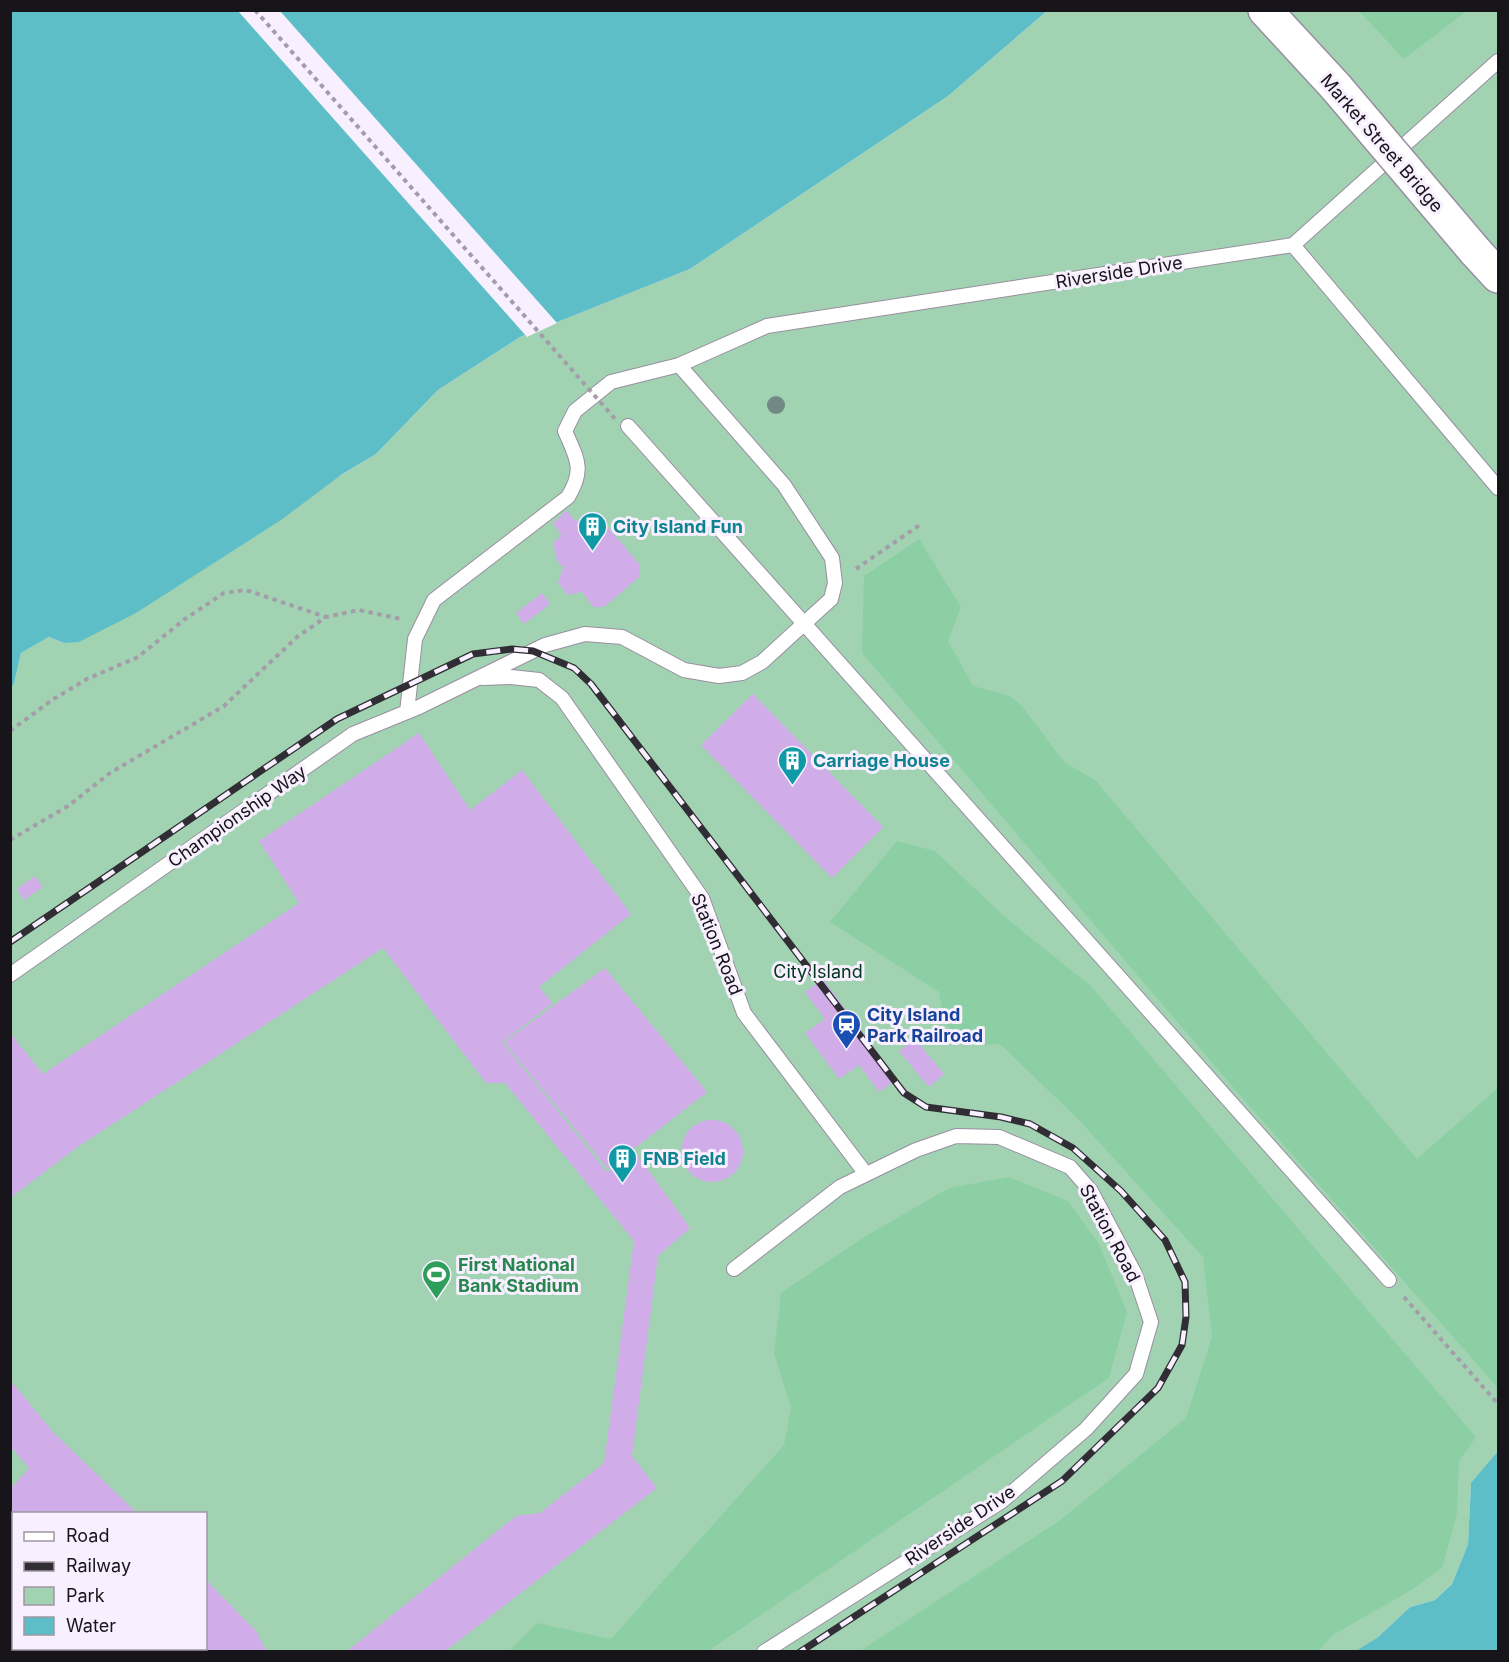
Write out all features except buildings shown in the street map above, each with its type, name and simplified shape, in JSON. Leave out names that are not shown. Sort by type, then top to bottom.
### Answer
[{"type":"main road","name":"Market Street Bridge","points":[[1265,10],[1335,87],[1498,276]]},
{"type":"lane","points":[[1498,61],[1293,245],[1498,488]]},
{"type":"lane","name":"Riverside Drive","points":[[407,712],[415,639],[434,600],[568,497],[576,484],[580,467],[566,431],[575,411],[611,381],[679,365],[767,326],[1293,245]]},
{"type":"lane","points":[[679,365],[784,485],[831,558],[835,583]]},
{"type":"lane","points":[[623,424],[805,623],[1389,1280]]},
{"type":"lane","name":"Championship Way","points":[[10,975],[353,734],[407,712],[545,645],[585,634],[622,637],[684,670],[719,675],[741,673],[762,662],[831,599],[835,583]]},
{"type":"lane","name":"Station Road","points":[[475,679],[512,677],[539,680],[562,698],[702,898],[744,1013],[866,1174]]},
{"type":"lane","name":"Station Road","points":[[734,1269],[840,1186],[916,1150],[956,1136],[999,1137],[1070,1167],[1091,1191],[1135,1274],[1150,1322],[1136,1374]]},
{"type":"lane","name":"Riverside Drive","points":[[764,1652],[1002,1501],[1086,1429],[1136,1374]]},
{"type":"path","points":[[255,10],[623,424]]},
{"type":"path","points":[[835,583],[921,524]]},
{"type":"path","points":[[10,730],[51,700],[87,679],[138,657],[185,619],[224,593],[246,590],[326,617]]},
{"type":"path","points":[[10,840],[68,806],[110,773],[225,706],[297,637],[326,617],[359,610],[389,615],[421,627]]},
{"type":"path","points":[[1389,1280],[1498,1404]]},
{"type":"green space","name":"City Island","points":[[1047,11],[1498,11],[1498,1451],[1471,1484],[1468,1544],[1452,1584],[1435,1600],[1410,1607],[1378,1637],[1356,1652],[11,1651],[10,687],[14,684],[21,653],[49,637],[64,643],[376,454],[438,390],[520,337],[690,269],[948,96]]},
{"type":"green space","points":[[1359,11],[1467,11],[1404,59]]},
{"type":"green space","points":[[919,539],[961,607],[948,641],[973,686],[1010,696],[1022,706],[1064,762],[1095,780],[1417,1159],[1498,1088],[1498,1388],[1245,1101],[862,653],[864,576]]},
{"type":"green space","points":[[897,841],[935,851],[1004,916],[1091,986],[1476,1437],[1459,1461],[1457,1513],[1442,1568],[1413,1589],[1333,1635],[1318,1651],[860,1651],[1059,1521],[1186,1418],[1212,1337],[1203,1257],[1079,1120],[1000,1044],[963,1045],[944,1021],[939,992],[830,922]]},
{"type":"green space","points":[[1009,1177],[1068,1201],[1099,1244],[1127,1312],[1109,1378],[708,1651],[509,1651],[537,1623],[611,1639],[784,1445],[791,1408],[774,1353],[781,1293],[864,1237],[949,1188]]},
{"type":"water","points":[[11,11],[1047,11],[948,96],[690,269],[520,337],[438,390],[376,454],[341,475],[281,520],[136,613],[79,642],[64,643],[49,637],[21,653],[14,684],[11,687]]},
{"type":"water","points":[[1498,1451],[1498,1651],[1356,1651],[1378,1637],[1410,1607],[1435,1600],[1452,1584],[1468,1544],[1471,1483]]},
{"type":"pier","points":[[238,11],[280,11],[557,323],[527,337]]},
{"type":"railway","points":[[10,942],[337,719],[473,654],[512,649],[533,651],[574,668],[591,684],[904,1093],[926,1107],[1001,1117],[1030,1124],[1073,1148],[1121,1191],[1165,1240],[1185,1282],[1186,1317],[1182,1345],[1158,1388],[1062,1481],[800,1652]]},
{"type":"place","name":"City Island Fun","points":[[592,552]]},
{"type":"place","name":"Carriage House","points":[[792,786]]},
{"type":"place","name":"City Island Park Railroad","points":[[846,1050]]},
{"type":"place","name":"FNB Field","points":[[622,1184]]},
{"type":"place","name":"First National Bank Stadium","points":[[437,1300]]}]
